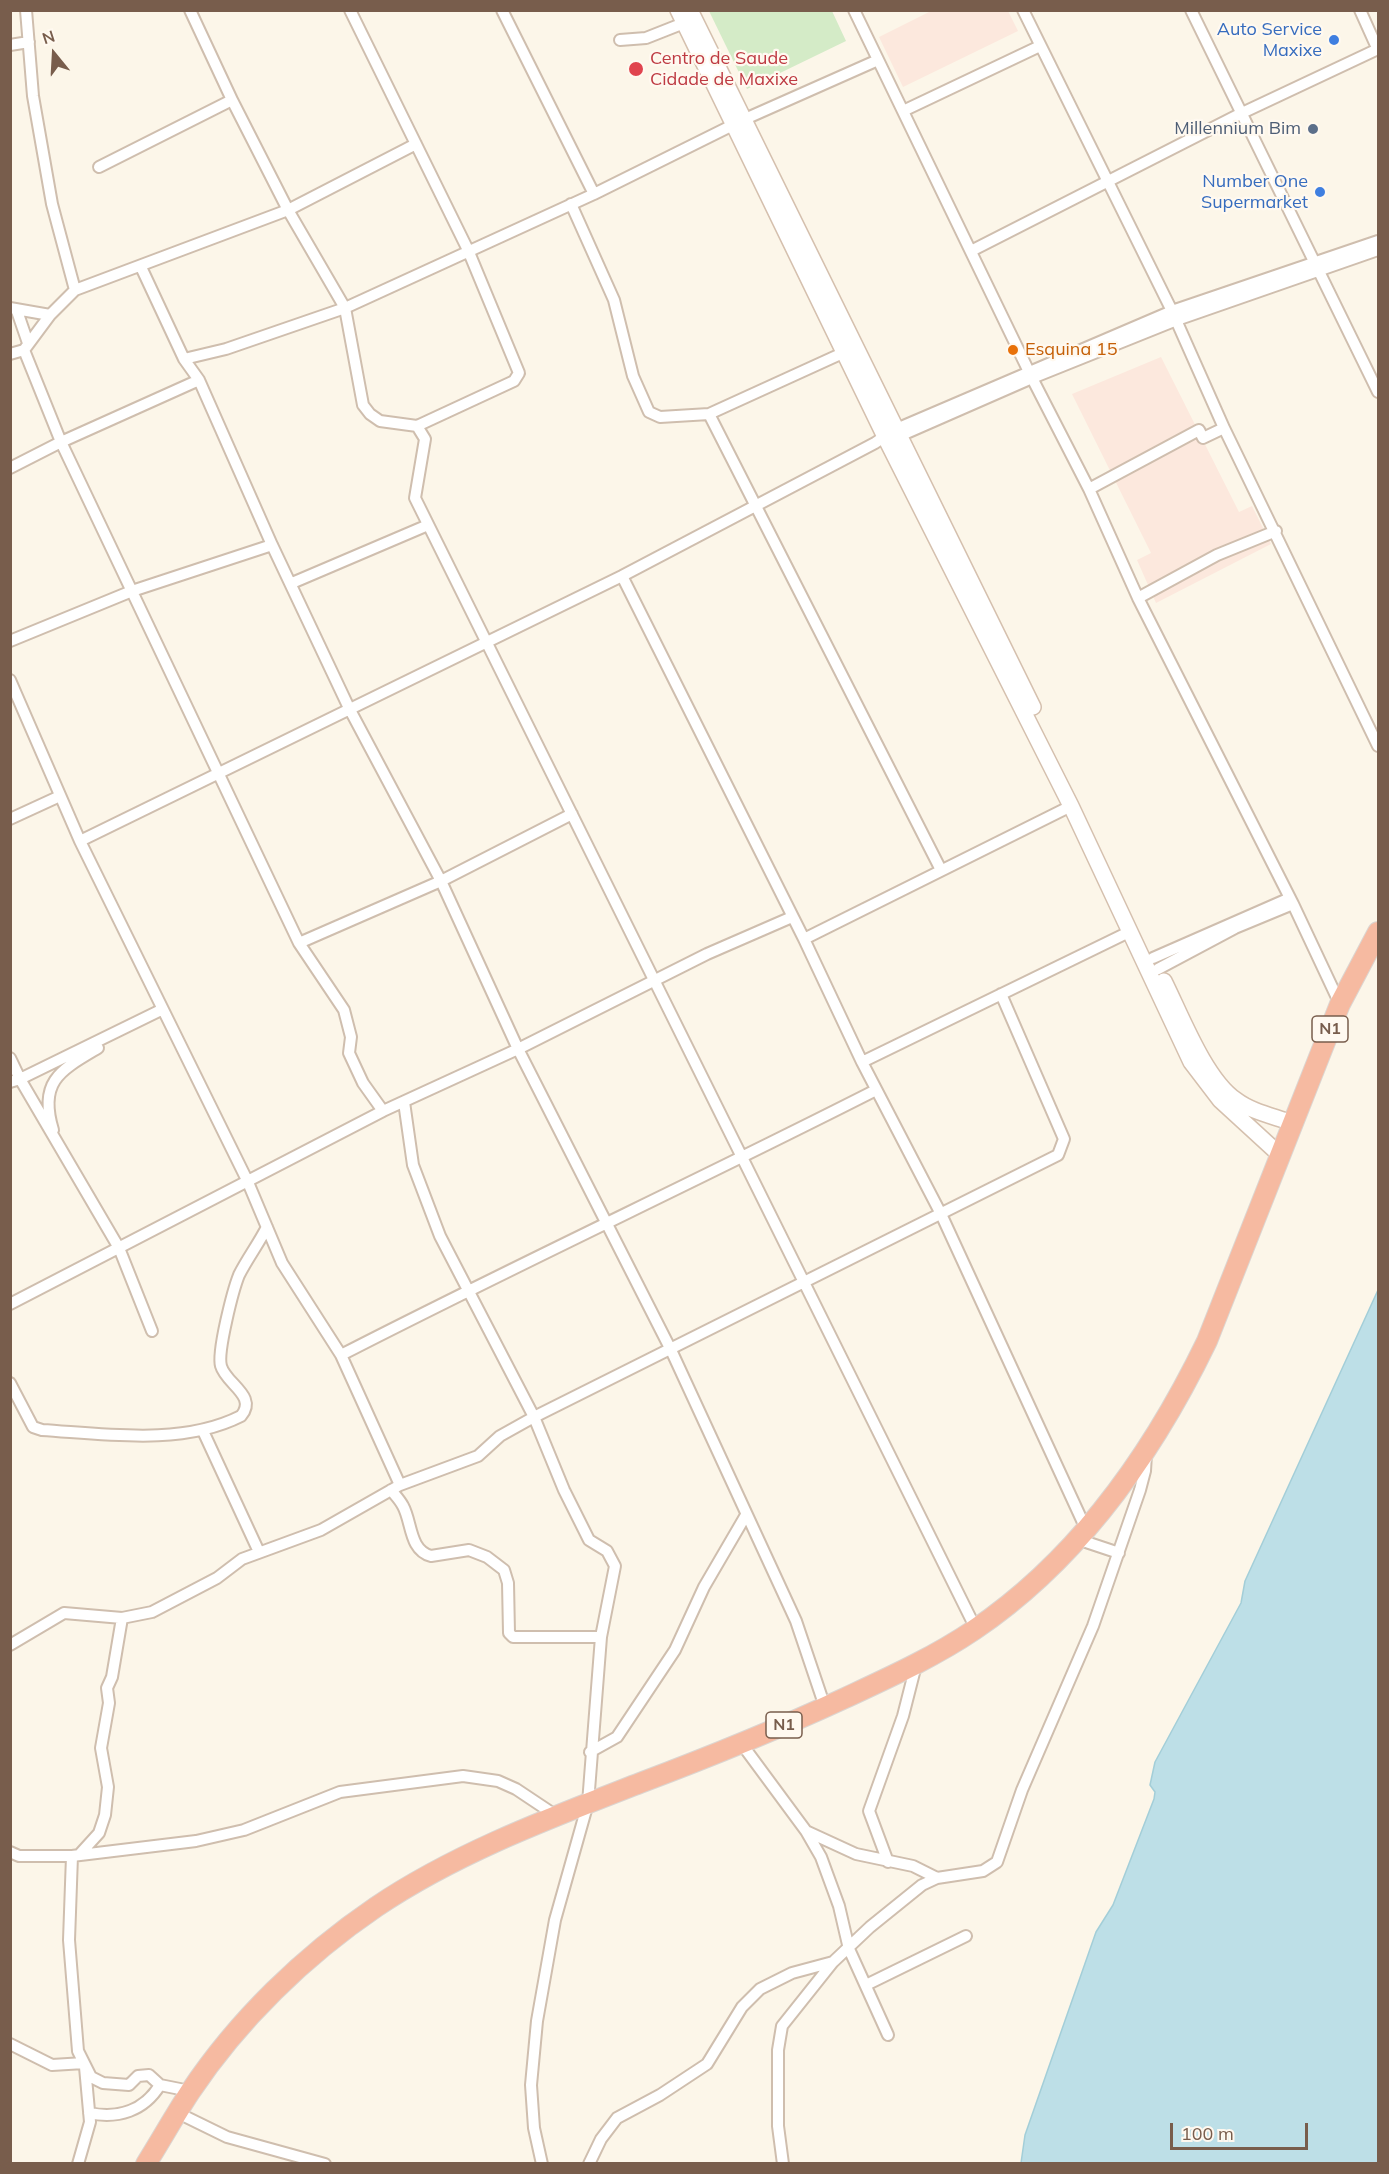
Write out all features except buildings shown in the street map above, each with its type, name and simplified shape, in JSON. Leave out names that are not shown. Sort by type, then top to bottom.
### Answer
[{"type":"highway","name":"N1","points":[[146,2163],[190,2091],[232,2036],[323,1946],[376,1907],[452,1863],[588,1803],[741,1743],[916,1665],[976,1629],[1022,1593],[1081,1534],[1146,1453],[1186,1384],[1207,1341],[1340,1004],[1378,932]]},
{"type":"street","points":[[26,10],[33,96],[52,204],[75,290]]},
{"type":"street","points":[[190,10],[232,100],[288,210],[345,308],[363,405],[380,421],[417,426],[514,381],[519,373],[468,250],[350,10]]},
{"type":"street","points":[[502,10],[594,194]]},
{"type":"street","points":[[854,10],[1030,375],[1089,489],[1138,598],[1291,901],[1340,1004]]},
{"type":"street","points":[[1023,10],[1173,316],[1224,428],[1276,531],[1378,746]]},
{"type":"street","points":[[1191,10],[1378,392]]},
{"type":"street","points":[[971,250],[1242,113],[1378,49],[1360,10]]},
{"type":"street","points":[[620,40],[646,38],[684,15],[739,122],[888,437],[1080,802],[1155,964],[1212,1076],[1224,1091],[1247,1107],[1291,1126]]},
{"type":"street","points":[[10,45],[29,42]]},
{"type":"street","points":[[903,111],[1040,46]]},
{"type":"street","points":[[184,358],[226,349],[345,308],[594,194],[739,122],[878,60]]},
{"type":"street","points":[[99,167],[232,100]]},
{"type":"street","points":[[739,122],[845,352],[1071,806],[1199,1075],[1220,1100],[1281,1151]]},
{"type":"street","points":[[10,354],[26,347],[50,315],[75,290],[288,210],[416,144]]},
{"type":"street","points":[[571,204],[614,300],[633,376],[649,412],[660,417],[710,414],[845,352]]},
{"type":"street","points":[[1318,267],[1378,241]]},
{"type":"street","points":[[80,841],[622,576],[888,437],[1173,316],[1318,267],[1378,250]]},
{"type":"street","points":[[141,267],[184,358],[199,380],[272,545],[292,583],[349,708],[441,881],[518,1049],[604,1223],[671,1350],[796,1621],[825,1707]]},
{"type":"street","points":[[50,315],[14,310],[61,442],[299,944],[344,1010],[351,1037],[349,1053],[363,1083],[383,1111]]},
{"type":"street","points":[[10,468],[61,442],[199,380]]},
{"type":"street","points":[[710,414],[941,870]]},
{"type":"street","points":[[417,426],[425,439],[415,498],[976,1629]]},
{"type":"street","points":[[1089,489],[1199,430],[1203,438],[1224,428]]},
{"type":"street","points":[[292,583],[428,525]]},
{"type":"street","points":[[1138,598],[1217,555],[1276,531]]},
{"type":"street","points":[[10,641],[132,591],[272,545]]},
{"type":"street","points":[[622,576],[804,939],[862,1062],[941,1214],[1081,1534],[1119,1553]]},
{"type":"street","points":[[10,681],[80,841],[161,1010],[247,1180],[282,1263],[341,1355],[404,1507],[413,1540],[425,1555],[468,1550],[488,1557],[504,1570],[508,1583],[509,1633],[513,1637],[601,1637]]},
{"type":"street","points":[[10,819],[60,796]]},
{"type":"street","points":[[804,939],[1071,806]]},
{"type":"street","points":[[299,944],[441,881],[572,814]]},
{"type":"street","points":[[1155,964],[1218,932],[1291,901]]},
{"type":"street","points":[[10,1304],[383,1111],[518,1049],[653,980],[792,917]]},
{"type":"street","points":[[862,1062],[1131,931]]},
{"type":"street","points":[[10,1645],[64,1612],[122,1618],[152,1612],[259,1552],[321,1530],[396,1488],[478,1456],[500,1436],[534,1417],[1058,1155],[1065,1139],[1001,994]]},
{"type":"street","points":[[15,1081],[161,1010]]},
{"type":"street","points":[[60,1147],[48,1103],[50,1086],[58,1074],[105,1044],[122,1029]]},
{"type":"street","points":[[10,1058],[15,1081],[60,1147],[119,1248],[152,1331]]},
{"type":"street","points":[[341,1355],[876,1090]]},
{"type":"street","points":[[404,1102],[413,1165],[440,1236],[534,1417],[564,1490],[589,1540],[607,1551],[615,1566],[601,1637],[590,1752],[588,1803],[555,1920],[537,2021],[531,2085],[534,2128],[542,2163]]},
{"type":"street","points":[[10,1383],[36,1430],[143,1435],[202,1431],[231,1421],[245,1410],[243,1394],[225,1376],[220,1354],[237,1282],[267,1227]]},
{"type":"street","points":[[202,1431],[259,1552]]},
{"type":"street","points":[[783,2163],[777,2126],[778,2050],[782,2026],[833,1962],[870,1927],[922,1885],[938,1878],[983,1871],[997,1862],[1022,1790],[1093,1626],[1140,1490],[1145,1471],[1146,1453]]},
{"type":"street","points":[[590,1752],[617,1737],[675,1650],[704,1587],[746,1515]]},
{"type":"street","points":[[122,1618],[112,1677],[107,1688],[109,1703],[101,1748],[108,1787],[105,1815],[99,1833],[76,1855],[69,1940],[78,2051],[92,2077],[103,2084],[129,2085],[138,2076],[149,2075],[160,2085],[190,2091]]},
{"type":"street","points":[[888,1862],[869,1811],[903,1716],[916,1665]]},
{"type":"street","points":[[741,1743],[806,1831],[821,1857],[849,1949],[888,2035]]},
{"type":"street","points":[[10,1852],[20,1856],[76,1855],[227,1836],[340,1792],[463,1776],[498,1781],[516,1789],[558,1817]]},
{"type":"street","points":[[806,1831],[856,1854],[913,1866],[938,1878]]},
{"type":"street","points":[[866,1985],[966,1936]]},
{"type":"street","points":[[590,2163],[602,2139],[617,2118],[660,2095],[707,2064],[742,2007],[760,1989],[792,1973],[833,1962]]},
{"type":"street","points":[[10,2044],[52,2065],[84,2063]]},
{"type":"street","points":[[78,2163],[90,2122],[84,2063]]},
{"type":"street","points":[[89,2113],[117,2114],[137,2110],[160,2085]]},
{"type":"street","points":[[178,2113],[233,2139],[325,2163]]},
{"type":"shaded area","points":[[933,10],[1008,11],[1018,31],[903,87],[879,37]]},
{"type":"shaded area","points":[[1161,357],[1239,512],[1252,506],[1271,544],[1156,603],[1137,560],[1151,553],[1072,394]]},
{"type":"green space","points":[[709,11],[832,11],[846,41],[747,89]]},
{"type":"water","points":[[1378,1290],[1378,2163],[1021,2163],[1025,2135],[1096,1932],[1113,1905],[1154,1799],[1155,1792],[1150,1785],[1155,1762],[1241,1603],[1245,1581]]},
{"type":"place","name":"Auto Service Maxixe","points":[[1334,40]]},
{"type":"place","name":"Centro de Saude Cidade de Maxixe","points":[[636,69]]},
{"type":"place","name":"Millennium Bim","points":[[1313,129]]},
{"type":"place","name":"Number One Supermarket","points":[[1320,192]]},
{"type":"place","name":"Esquina 15","points":[[1013,350]]}]
